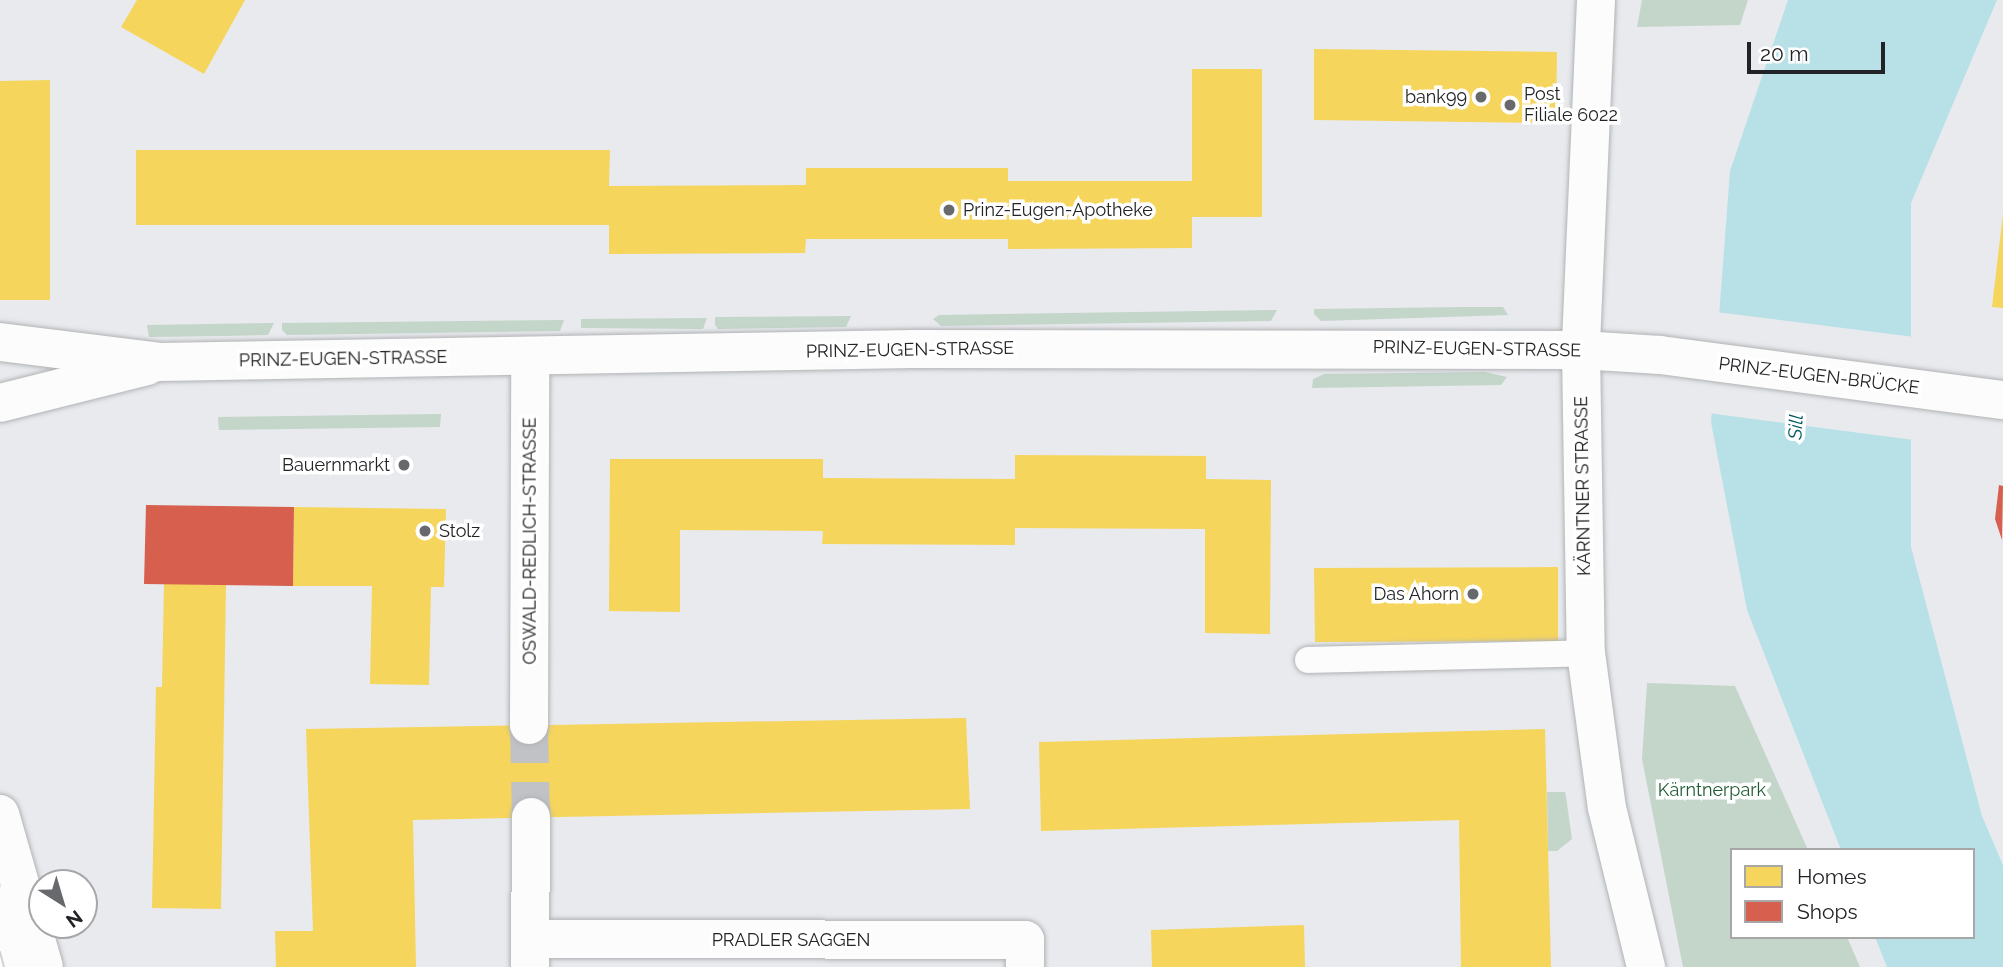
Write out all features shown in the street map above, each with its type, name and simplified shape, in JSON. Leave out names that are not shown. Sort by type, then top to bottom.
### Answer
[{"type":"street","name":"KÄRNTNER STRASSE","points":[[1596,0],[1581,350],[1586,653],[1606,808],[1646,967]]},
{"type":"street","name":"PRINZ-EUGEN-STRASSE","points":[[0,342],[160,362],[914,349],[1581,350],[1660,355]]},
{"type":"street","name":"PRINZ-EUGEN-BRÜCKE","points":[[1660,355],[1991,398]]},
{"type":"street","name":"OSWALD-REDLICH-STRASSE","points":[[529,725],[530,356]]},
{"type":"street","name":"PRINZ-EUGEN-STRASSE","points":[[0,402],[160,362]]},
{"type":"street","points":[[0,814],[44,967]]},
{"type":"street","points":[[530,953],[531,817]]},
{"type":"street","name":"PRADLER SAGGEN","points":[[530,953],[1025,940],[1025,967]]},
{"type":"lane","points":[[1308,660],[1586,653]]},
{"type":"lane","points":[[11,967],[14,863]]},
{"type":"green space","points":[[1642,0],[1748,0],[1740,25],[1637,27]]},
{"type":"green space","points":[[1503,307],[1508,315],[1321,321],[1314,314],[1314,309]]},
{"type":"green space","points":[[1277,310],[1271,321],[941,326],[933,319],[939,315]]},
{"type":"green space","points":[[851,316],[846,327],[718,329],[715,325],[715,317]]},
{"type":"green space","points":[[707,318],[703,329],[581,328],[581,319]]},
{"type":"green space","points":[[564,320],[560,331],[287,335],[282,330],[282,323]]},
{"type":"green space","points":[[274,323],[268,335],[221,336],[149,337],[147,325]]},
{"type":"green space","points":[[1485,372],[1507,377],[1501,385],[1312,388],[1313,379],[1324,374]]},
{"type":"green space","points":[[441,414],[440,427],[219,430],[218,417]]},
{"type":"green space","name":"Kärntnerpark","points":[[1647,683],[1735,686],[1807,848],[1730,848],[1730,939],[1848,939],[1860,967],[1683,967],[1642,759]]},
{"type":"green space","points":[[1547,792],[1565,792],[1566,797],[1572,839],[1557,851],[1548,851]]},
{"type":"water","name":"Sill","points":[[1788,0],[1997,0],[1911,203],[1911,547],[1982,816],[2003,865],[2003,967],[1887,967],[1876,939],[1975,939],[1975,848],[1840,848],[1747,610],[1711,422],[1730,171]]},
{"type":"pier","points":[[1716,312],[1914,337],[1914,440],[1708,413]]},
{"type":"building: Homes","points":[[137,0],[245,0],[204,74],[121,27]]},
{"type":"building: Homes","points":[[1314,49],[1557,52],[1556,123],[1314,120]]},
{"type":"building: Homes","points":[[1192,69],[1262,69],[1262,217],[1192,217],[1192,248],[1008,249],[1008,239],[806,239],[805,253],[609,254],[609,225],[136,225],[136,150],[610,150],[609,186],[806,185],[806,168],[1008,168],[1008,181],[1192,181]]},
{"type":"building: Homes","points":[[50,80],[50,300],[0,300],[0,81]]},
{"type":"building: Homes","points":[[2003,214],[2003,308],[1992,307]]},
{"type":"building: Homes","points":[[1015,455],[1206,456],[1206,479],[1271,480],[1270,634],[1205,633],[1205,529],[1015,528],[1015,545],[822,544],[823,531],[680,530],[680,612],[609,611],[610,459],[823,459],[823,478],[1015,479]]},
{"type":"building: Homes","points":[[294,507],[446,509],[444,587],[431,587],[429,685],[370,684],[372,586],[293,586]]},
{"type":"building: Homes","points":[[1558,567],[1558,641],[1315,642],[1314,568]]},
{"type":"building: Homes","points":[[164,583],[226,585],[221,909],[152,908],[156,687],[162,687]]},
{"type":"building: Homes","points":[[966,718],[970,809],[413,820],[416,967],[276,967],[275,931],[313,931],[306,729]]},
{"type":"building: Homes","points":[[1545,729],[1551,967],[1461,967],[1459,820],[1041,831],[1039,742]]},
{"type":"building: Homes","points":[[1304,925],[1305,967],[1152,967],[1151,930]]},
{"type":"building: Shops","points":[[1999,485],[2003,486],[2002,540],[1995,519]]},
{"type":"building: Shops","points":[[146,505],[294,507],[293,586],[144,584]]},
{"type":"tunnel","points":[[529,725],[531,817]]},
{"type":"tram line","points":[[0,952],[4,967]]},
{"type":"place","name":"bank99","points":[[1481,97]]},
{"type":"place","name":"Post Filiale 6022","points":[[1510,105]]},
{"type":"place","name":"Prinz-Eugen-Apotheke","points":[[949,210]]},
{"type":"place","name":"Bauernmarkt","points":[[404,465]]},
{"type":"place","name":"Stolz","points":[[425,531]]},
{"type":"place","name":"Das Ahorn","points":[[1473,594]]}]
